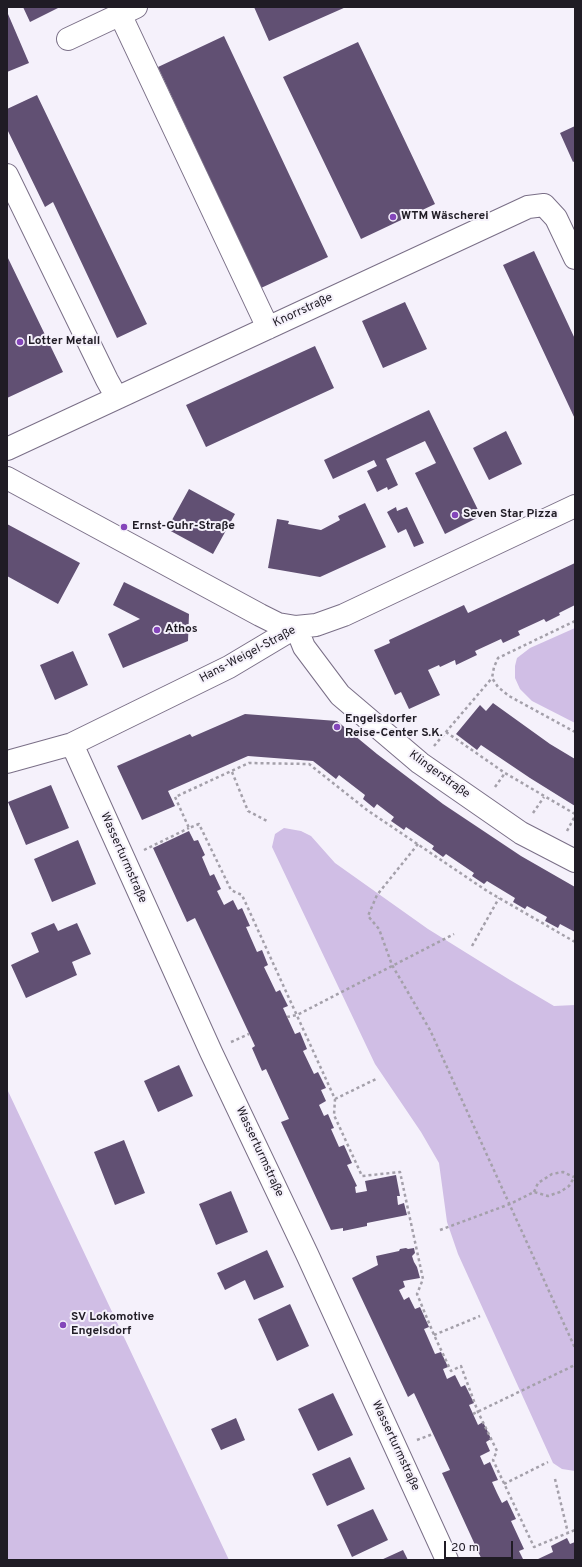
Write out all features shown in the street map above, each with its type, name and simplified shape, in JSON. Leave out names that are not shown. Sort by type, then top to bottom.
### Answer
[{"type":"street","points":[[68,39],[128,11],[268,328]]},
{"type":"street","points":[[7,175],[117,398]]},
{"type":"street","name":"Knorrstraße","points":[[7,449],[528,206],[544,205],[556,218],[575,258]]},
{"type":"street","points":[[7,478],[260,615],[278,624],[296,627]]},
{"type":"street","name":"Hans-Weigel-Straße","points":[[7,762],[72,744],[229,667],[296,627],[316,625],[344,615],[575,506]]},
{"type":"street","name":"Klingerstraße","points":[[296,627],[304,647],[340,695],[420,763],[521,833],[575,862]]},
{"type":"street","name":"Wasserturmstraße","points":[[72,744],[211,1052],[307,1254],[447,1560]]},
{"type":"path","points":[[420,763],[492,678],[494,667],[498,658],[575,621]]},
{"type":"path","points":[[492,678],[498,687],[509,696],[575,732]]},
{"type":"path","points":[[446,732],[505,773],[575,814]]},
{"type":"path","points":[[189,828],[175,797],[249,763],[308,764],[368,810],[418,844],[499,898],[575,942]]},
{"type":"path","points":[[232,772],[248,811],[268,821]]},
{"type":"path","points":[[124,859],[199,824],[231,890],[242,895],[335,1099],[334,1115],[362,1176],[400,1172],[423,1279],[417,1294],[451,1371],[461,1366],[478,1412],[497,1451],[493,1460],[534,1547],[575,1530]]},
{"type":"path","points":[[418,844],[377,895],[368,916],[378,929],[392,965],[430,1030],[575,1348]]},
{"type":"path","points":[[472,946],[499,898]]},
{"type":"path","points":[[287,1017],[297,1015],[454,934]]},
{"type":"path","points":[[335,1099],[376,1079]]},
{"type":"path","points":[[440,1230],[510,1204],[534,1192],[538,1183],[552,1174],[562,1172],[574,1176],[569,1186],[560,1192],[548,1196],[534,1192]]},
{"type":"path","points":[[434,1335],[480,1316]]},
{"type":"path","points":[[473,1414],[575,1365]]},
{"type":"path","points":[[504,1484],[548,1462]]},
{"type":"path","points":[[555,1479],[568,1533]]},
{"type":"shaded area","points":[[575,628],[575,723],[532,701],[520,689],[515,678],[515,666],[517,658],[530,648]]},
{"type":"shaded area","points":[[284,828],[301,831],[311,836],[335,863],[428,929],[510,980],[554,1006],[575,1005],[575,1471],[562,1469],[553,1463],[458,1254],[447,1222],[439,1163],[421,1132],[375,1064],[272,847],[275,834]]},
{"type":"shaded area","name":"SV Lokomotive Engelsdorf","points":[[7,1089],[229,1560],[7,1560]]},
{"type":"building","points":[[23,7],[60,7],[30,22]]},
{"type":"building","points":[[254,7],[346,7],[269,41]]},
{"type":"building","points":[[7,14],[29,63],[7,72]]},
{"type":"building","points":[[224,36],[328,257],[261,288],[158,67]]},
{"type":"building","points":[[358,42],[435,204],[361,239],[283,77]]},
{"type":"building","points":[[37,95],[147,324],[117,338],[53,202],[45,207],[7,129],[7,109]]},
{"type":"building","points":[[575,126],[575,161],[573,162],[560,133]]},
{"type":"building","points":[[534,251],[575,339],[575,419],[503,265]]},
{"type":"building","points":[[7,256],[63,372],[7,398]]},
{"type":"building","points":[[405,302],[427,349],[383,368],[362,321]]},
{"type":"building","points":[[315,346],[334,388],[206,447],[186,405]]},
{"type":"building","points":[[429,410],[481,516],[445,534],[415,473],[436,463],[425,441],[386,459],[398,485],[388,490],[387,487],[377,492],[367,471],[377,466],[374,460],[333,479],[324,460]]},
{"type":"building","points":[[506,431],[522,464],[489,480],[473,448]]},
{"type":"building","points":[[189,489],[235,514],[213,554],[167,529]]},
{"type":"building","points":[[365,503],[386,547],[320,577],[268,568],[277,519],[289,521],[288,524],[321,530],[340,520],[338,516]]},
{"type":"building","points":[[396,507],[397,511],[407,507],[424,543],[414,547],[406,529],[398,533],[387,512]]},
{"type":"building","points":[[7,524],[80,563],[58,604],[7,576]]},
{"type":"building","points":[[575,563],[575,605],[546,622],[544,619],[518,631],[520,635],[503,643],[501,639],[475,651],[477,655],[456,665],[455,660],[440,667],[439,665],[428,670],[440,695],[409,709],[401,692],[395,695],[374,650],[390,643],[389,640],[464,605],[468,613]]},
{"type":"building","points":[[124,582],[189,614],[188,641],[123,668],[108,634],[140,619],[113,605]]},
{"type":"building","points":[[73,651],[88,685],[55,700],[40,665]]},
{"type":"building","points":[[493,703],[550,744],[575,759],[575,806],[481,745],[477,750],[456,734],[480,705],[486,711]]},
{"type":"building","points":[[245,714],[337,721],[377,754],[443,804],[521,856],[575,887],[575,932],[560,924],[558,928],[545,921],[547,917],[527,906],[525,909],[513,902],[515,898],[487,881],[484,884],[472,876],[474,873],[446,854],[443,857],[432,849],[434,846],[406,827],[404,830],[391,821],[394,817],[377,804],[374,808],[363,799],[365,795],[339,775],[336,779],[313,761],[248,756],[168,791],[175,806],[142,820],[117,766],[190,734],[192,737]]},
{"type":"building","points":[[51,785],[69,828],[26,845],[8,802]]},
{"type":"building","points":[[189,831],[194,841],[198,840],[205,855],[202,857],[210,876],[214,874],[221,889],[217,891],[224,905],[233,900],[238,910],[242,908],[250,926],[246,927],[257,952],[262,950],[268,965],[264,967],[276,992],[280,990],[288,1006],[283,1008],[295,1034],[300,1032],[307,1049],[303,1051],[314,1074],[318,1072],[326,1088],[321,1090],[326,1101],[319,1105],[324,1116],[328,1114],[334,1128],[331,1129],[339,1147],[344,1145],[352,1163],[347,1165],[357,1186],[355,1187],[356,1193],[367,1191],[365,1181],[396,1175],[400,1196],[397,1196],[398,1205],[404,1203],[407,1215],[367,1223],[367,1226],[343,1231],[343,1228],[331,1230],[281,1122],[289,1119],[266,1069],[262,1071],[252,1048],[255,1046],[195,918],[187,922],[153,848]]},
{"type":"building","points":[[78,840],[96,884],[52,902],[34,859]]},
{"type":"building","points":[[54,923],[58,931],[77,923],[91,954],[72,962],[77,975],[26,998],[11,965],[39,952],[31,933]]},
{"type":"building","points":[[179,1065],[193,1096],[158,1112],[144,1081]]},
{"type":"building","points":[[124,1140],[145,1193],[115,1205],[94,1152]]},
{"type":"building","points":[[231,1191],[248,1232],[216,1245],[199,1204]]},
{"type":"building","points":[[406,1248],[414,1248],[415,1253],[412,1256],[420,1278],[403,1281],[405,1287],[399,1290],[404,1300],[409,1297],[415,1309],[420,1307],[429,1327],[424,1329],[435,1354],[441,1352],[448,1367],[443,1369],[447,1379],[455,1375],[461,1387],[465,1385],[474,1403],[469,1405],[478,1425],[483,1422],[487,1430],[491,1439],[486,1442],[490,1451],[480,1456],[484,1465],[490,1462],[498,1480],[492,1482],[497,1493],[502,1503],[507,1500],[516,1519],[511,1521],[524,1549],[519,1551],[523,1559],[482,1560],[442,1473],[450,1470],[414,1393],[408,1397],[352,1278],[378,1265],[376,1256]]},
{"type":"building","points":[[267,1250],[284,1287],[254,1300],[245,1280],[225,1290],[217,1273]]},
{"type":"building","points":[[290,1304],[309,1346],[277,1361],[258,1319]]},
{"type":"building","points":[[333,1393],[353,1435],[318,1451],[298,1409]]},
{"type":"building","points":[[236,1418],[245,1440],[221,1450],[211,1429]]},
{"type":"building","points":[[350,1457],[365,1489],[327,1506],[312,1474]]},
{"type":"building","points":[[373,1509],[388,1540],[352,1557],[337,1525]]},
{"type":"building","points":[[567,1538],[570,1544],[575,1542],[575,1560],[536,1560],[553,1552],[551,1546]]},
{"type":"building","points":[[403,1550],[408,1560],[381,1560]]},
{"type":"place","name":"WTM Wäscherei","points":[[393,217]]},
{"type":"place","name":"Lotter Metall","points":[[20,342]]},
{"type":"place","name":"Seven Star Pizza","points":[[455,515]]},
{"type":"place","name":"Ernst-Guhr-Straße","points":[[124,527]]},
{"type":"place","name":"Athos","points":[[157,630]]},
{"type":"place","name":"Engelsdorfer Reise-Center S.K.","points":[[337,727]]},
{"type":"place","name":"SV Lokomotive Engelsdorf","points":[[63,1325]]}]
